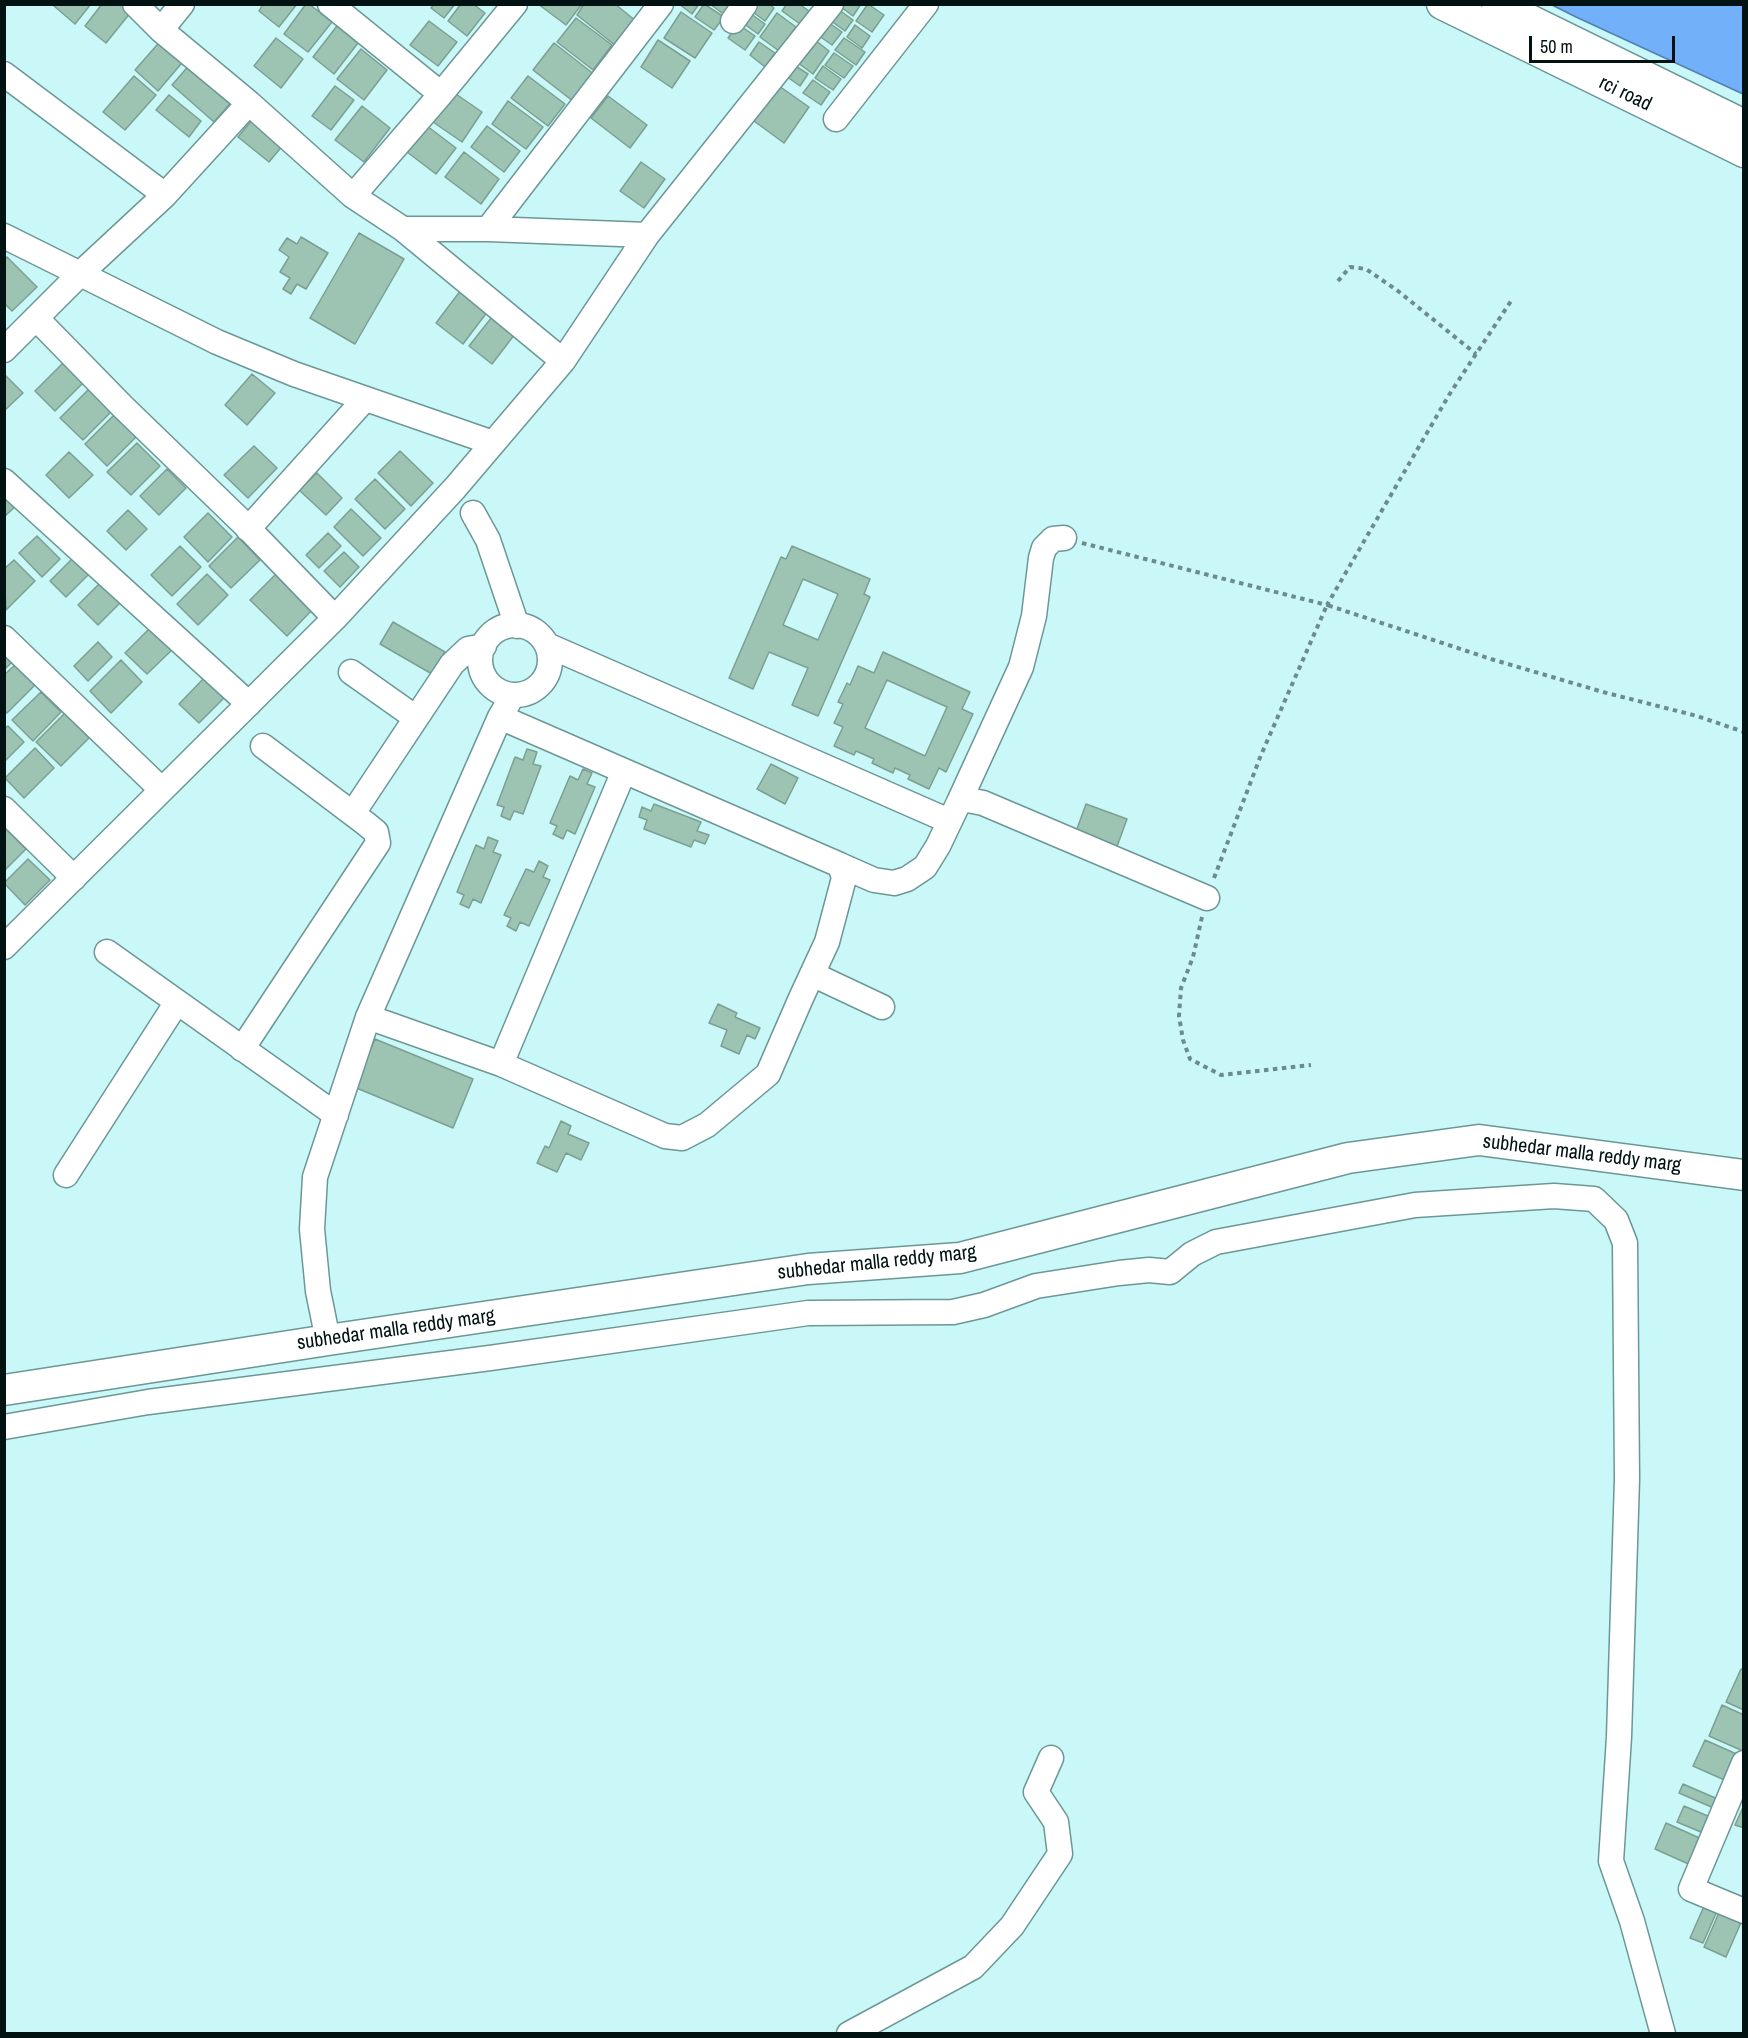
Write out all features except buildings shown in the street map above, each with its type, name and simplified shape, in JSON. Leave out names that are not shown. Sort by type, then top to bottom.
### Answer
[{"type":"main road","name":"rci road","points":[[1442,4],[1743,152]]},
{"type":"main road","name":"rci road","points":[[1497,4],[1743,125]]},
{"type":"main road","name":"subhedar malla reddy marg","points":[[4,1390],[808,1269],[960,1258],[1348,1158],[1479,1140],[1743,1175]]},
{"type":"street","points":[[135,4],[161,30],[249,103],[353,196],[403,229],[563,361]]},
{"type":"street","points":[[161,30],[182,4]]},
{"type":"street","points":[[353,196],[515,4]]},
{"type":"street","points":[[488,229],[661,4]]},
{"type":"street","points":[[4,947],[335,618],[455,488],[563,361],[647,235],[831,4]]},
{"type":"street","points":[[836,119],[926,4]]},
{"type":"street","points":[[341,8],[441,94]]},
{"type":"street","points":[[4,74],[165,195]]},
{"type":"street","points":[[4,350],[81,273],[165,195],[249,103]]},
{"type":"street","points":[[403,229],[488,229],[647,235]]},
{"type":"street","points":[[4,236],[217,342],[294,374],[493,443]]},
{"type":"street","points":[[36,318],[123,407],[248,528],[335,618]]},
{"type":"street","points":[[248,528],[365,399]]},
{"type":"street","points":[[4,480],[249,704]]},
{"type":"street","points":[[473,513],[488,540],[517,626]]},
{"type":"street","points":[[500,717],[874,880],[894,883],[907,879],[925,867],[954,812],[1020,667],[1034,616],[1044,548],[1053,538],[1064,538]]},
{"type":"street","points":[[517,626],[531,629],[539,635],[550,657],[549,669],[544,680],[525,694],[513,695],[502,693],[491,686],[481,667],[481,656],[490,636],[499,630],[517,626]]},
{"type":"street","points":[[4,638],[162,790]]},
{"type":"street","points":[[546,645],[954,812]]},
{"type":"street","points":[[353,813],[460,656],[468,649],[484,646]]},
{"type":"street","points":[[351,672],[416,718]]},
{"type":"street","points":[[328,1340],[318,1291],[312,1229],[315,1177],[368,1017],[500,717],[513,695]]},
{"type":"street","points":[[242,1049],[378,843],[376,832],[263,746]]},
{"type":"street","points":[[501,1064],[624,771]]},
{"type":"street","points":[[954,812],[968,800],[983,803],[1207,898]]},
{"type":"street","points":[[4,809],[74,878]]},
{"type":"street","points":[[368,1017],[501,1064],[665,1136],[682,1138],[707,1125],[768,1074],[827,942],[844,878],[840,865]]},
{"type":"street","points":[[106,952],[336,1115]]},
{"type":"street","points":[[812,974],[882,1007]]},
{"type":"street","points":[[66,1175],[177,1002]]},
{"type":"street","points":[[4,1426],[148,1402],[490,1358],[808,1312],[953,1312],[984,1305],[1036,1286],[1119,1273],[1149,1270],[1170,1272],[1192,1254],[1216,1242],[1415,1205],[1554,1196],[1594,1199],[1616,1220],[1625,1243],[1627,1479],[1619,1737],[1611,1861],[1632,1921],[1663,2034]]},
{"type":"street","points":[[849,2034],[973,1967],[1012,1926],[1060,1854],[1056,1822],[1036,1792],[1051,1758]]},
{"type":"street","points":[[1743,1763],[1738,1790],[1691,1889],[1743,1911]]},
{"type":"path","points":[[1338,281],[1350,267],[1366,269],[1398,291],[1476,354]]},
{"type":"path","points":[[1311,1065],[1221,1075],[1202,1067],[1190,1059],[1183,1040],[1179,1016],[1181,988],[1193,957],[1207,898],[1261,755],[1327,605],[1449,395],[1513,298]]},
{"type":"path","points":[[1064,538],[1327,605],[1502,662],[1603,692],[1697,716],[1743,732]]},
{"type":"water","points":[[1552,5],[1743,5],[1743,94],[1576,17]]}]
